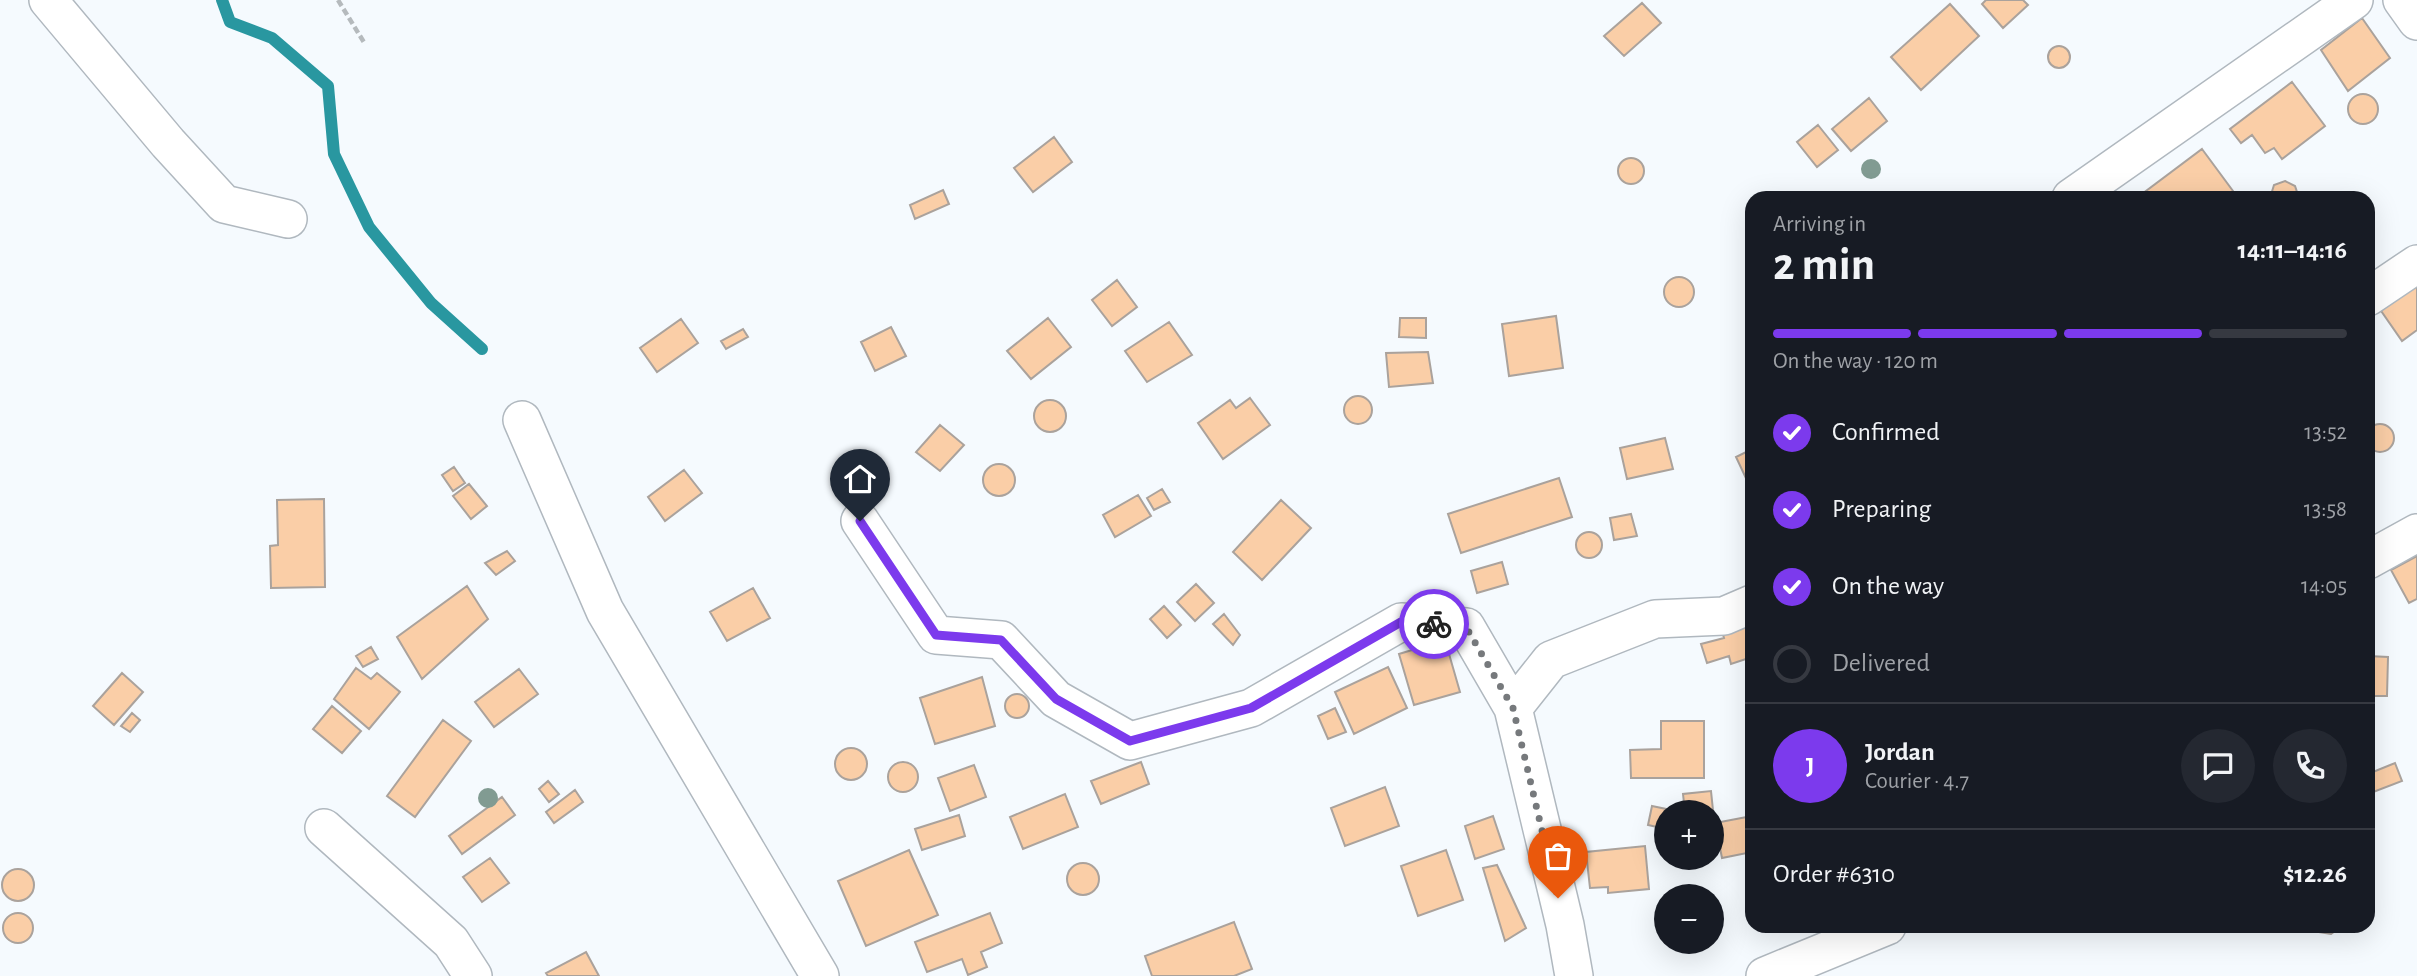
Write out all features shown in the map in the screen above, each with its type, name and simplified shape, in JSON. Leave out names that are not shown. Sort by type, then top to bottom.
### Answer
[{"type":"street","points":[[48,0],[168,143],[224,204],[288,219]]},
{"type":"street","points":[[2081,191],[2354,0]]},
{"type":"street","points":[[2402,0],[2417,21]]},
{"type":"street","points":[[2375,292],[2417,264]]},
{"type":"street","points":[[522,420],[606,611],[820,976]]},
{"type":"street","points":[[860,521],[936,635],[1001,640],[1056,699],[1130,741],[1251,708],[1401,622],[1466,627],[1513,708],[1565,925],[1574,976]]},
{"type":"street","points":[[2375,556],[2417,533]]},
{"type":"street","points":[[1513,708],[1550,660],[1656,619],[1724,616],[1745,607]]},
{"type":"street","points":[[324,828],[451,942],[473,976]]},
{"type":"street","points":[[1765,976],[1870,933]]},
{"type":"path","points":[[338,0],[365,44]]},
{"type":"building","points":[[1986,0],[2023,0],[2028,5],[2003,28],[1982,4]]},
{"type":"building","points":[[1642,3],[1661,23],[1624,56],[1604,36]]},
{"type":"building","points":[[1950,4],[1979,36],[1921,90],[1891,57]]},
{"type":"building","points":[[2362,18],[2390,58],[2348,91],[2321,50]]},
{"type":"building","points":[[2059,46],[2067,49],[2070,57],[2067,65],[2059,68],[2051,65],[2048,57],[2051,49]]},
{"type":"building","points":[[2292,82],[2325,126],[2282,159],[2274,148],[2265,153],[2252,135],[2241,143],[2230,129]]},
{"type":"building","points":[[2363,94],[2374,98],[2378,109],[2374,120],[2363,124],[2352,120],[2348,109],[2352,98]]},
{"type":"building","points":[[1869,98],[1887,121],[1851,151],[1832,129]]},
{"type":"building","points":[[1818,125],[1838,150],[1817,167],[1797,142]]},
{"type":"building","points":[[1054,137],[1072,162],[1033,192],[1014,168]]},
{"type":"building","points":[[2202,149],[2233,191],[2146,191]]},
{"type":"building","points":[[1631,158],[1640,162],[1644,171],[1640,180],[1631,184],[1622,180],[1618,171],[1622,162]]},
{"type":"building","points":[[2285,181],[2295,186],[2297,191],[2272,191],[2274,185]]},
{"type":"building","points":[[943,190],[949,204],[915,219],[910,205]]},
{"type":"building","points":[[1679,277],[1690,281],[1694,292],[1690,303],[1679,307],[1668,303],[1664,292],[1668,281]]},
{"type":"building","points":[[2417,278],[2417,330],[2402,341],[2377,305]]},
{"type":"building","points":[[1117,280],[1137,307],[1112,326],[1092,300]]},
{"type":"building","points":[[1556,316],[1563,368],[1509,376],[1502,324]]},
{"type":"building","points":[[1048,318],[1071,347],[1031,379],[1007,351]]},
{"type":"building","points":[[1400,318],[1426,318],[1426,338],[1399,337]]},
{"type":"building","points":[[681,319],[698,343],[657,372],[640,348]]},
{"type":"building","points":[[1169,322],[1192,355],[1147,382],[1125,351]]},
{"type":"building","points":[[891,327],[906,356],[875,371],[861,342]]},
{"type":"building","points":[[743,329],[748,337],[726,349],[721,341]]},
{"type":"building","points":[[1428,352],[1433,383],[1389,387],[1386,353]]},
{"type":"building","points":[[1358,396],[1368,400],[1372,410],[1368,420],[1358,424],[1348,420],[1344,410],[1348,400]]},
{"type":"building","points":[[1250,398],[1270,425],[1223,459],[1198,423],[1230,400],[1236,408]]},
{"type":"building","points":[[1050,400],[1061,405],[1066,416],[1061,427],[1050,432],[1039,427],[1034,416],[1039,405]]},
{"type":"building","points":[[940,425],[964,445],[940,471],[916,452]]},
{"type":"building","points":[[2375,425],[2385,425],[2393,433],[2390,448],[2375,451]]},
{"type":"building","points":[[1665,438],[1673,469],[1627,479],[1620,448]]},
{"type":"building","points":[[1745,452],[1745,476],[1736,457]]},
{"type":"building","points":[[999,464],[1010,469],[1015,480],[1010,491],[999,496],[988,491],[983,480],[988,469]]},
{"type":"building","points":[[454,467],[465,483],[453,491],[442,475]]},
{"type":"building","points":[[684,470],[702,493],[665,521],[648,497]]},
{"type":"building","points":[[1559,478],[1572,517],[1461,553],[1448,514]]},
{"type":"building","points":[[469,484],[487,506],[471,519],[453,496]]},
{"type":"building","points":[[1162,489],[1170,502],[1154,510],[1147,498]]},
{"type":"building","points":[[1138,495],[1151,516],[1115,537],[1103,515]]},
{"type":"building","points":[[324,499],[325,587],[271,588],[270,546],[278,545],[277,500]]},
{"type":"building","points":[[1281,500],[1311,528],[1262,580],[1233,552]]},
{"type":"building","points":[[1631,514],[1637,536],[1614,540],[1610,518]]},
{"type":"building","points":[[1589,532],[1598,536],[1602,545],[1598,554],[1589,558],[1580,554],[1576,545],[1580,536]]},
{"type":"building","points":[[507,551],[515,561],[496,575],[485,563]]},
{"type":"building","points":[[2417,556],[2417,599],[2409,603],[2391,570]]},
{"type":"building","points":[[1502,562],[1508,584],[1477,593],[1471,571]]},
{"type":"building","points":[[1196,584],[1214,603],[1195,621],[1177,602]]},
{"type":"building","points":[[467,586],[488,619],[422,679],[397,637]]},
{"type":"building","points":[[753,588],[770,618],[727,641],[710,612]]},
{"type":"building","points":[[1164,606],[1181,625],[1167,638],[1150,619]]},
{"type":"building","points":[[1224,614],[1240,635],[1233,645],[1213,624]]},
{"type":"building","points":[[1745,624],[1745,659],[1731,664],[1729,656],[1707,663],[1701,644],[1724,638],[1722,631]]},
{"type":"building","points":[[1445,640],[1460,692],[1414,705],[1399,654]]},
{"type":"building","points":[[371,647],[378,659],[363,667],[356,656]]},
{"type":"building","points":[[2375,656],[2388,657],[2387,696],[2375,696]]},
{"type":"building","points":[[1388,667],[1407,708],[1354,734],[1335,692]]},
{"type":"building","points":[[356,668],[371,679],[377,673],[400,692],[369,729],[334,699]]},
{"type":"building","points":[[519,669],[538,694],[494,727],[475,702]]},
{"type":"building","points":[[122,673],[143,692],[114,725],[93,706]]},
{"type":"building","points":[[982,677],[995,726],[935,744],[920,698]]},
{"type":"building","points":[[1017,694],[1028,701],[1029,706],[1022,717],[1017,718],[1006,711],[1005,706],[1012,695]]},
{"type":"building","points":[[332,706],[361,731],[342,753],[313,729]]},
{"type":"building","points":[[1335,708],[1346,732],[1328,739],[1318,716]]},
{"type":"building","points":[[132,713],[140,720],[130,732],[121,726]]},
{"type":"building","points":[[443,720],[471,741],[415,817],[387,796]]},
{"type":"building","points":[[1661,721],[1704,721],[1704,778],[1631,778],[1630,750],[1661,749]]},
{"type":"building","points":[[851,748],[863,752],[867,764],[863,776],[851,780],[839,776],[835,764],[839,752]]},
{"type":"building","points":[[903,762],[914,766],[918,777],[914,788],[903,792],[892,788],[888,777],[892,766]]},
{"type":"building","points":[[1141,762],[1149,784],[1101,804],[1091,781]]},
{"type":"building","points":[[2395,763],[2402,781],[2375,791],[2375,771]]},
{"type":"building","points":[[974,765],[986,797],[950,811],[938,778]]},
{"type":"building","points":[[548,781],[559,794],[549,802],[539,789]]},
{"type":"building","points":[[1385,787],[1399,826],[1345,846],[1331,808]]},
{"type":"building","points":[[575,790],[583,802],[554,823],[546,812]]},
{"type":"building","points":[[1711,791],[1712,800],[1684,800],[1683,794]]},
{"type":"building","points":[[1065,794],[1078,827],[1023,849],[1010,817]]},
{"type":"building","points":[[502,797],[515,815],[462,854],[449,836]]},
{"type":"building","points":[[1652,806],[1654,806],[1654,826],[1648,825]]},
{"type":"building","points":[[959,815],[965,836],[922,850],[915,829]]},
{"type":"building","points":[[1493,816],[1504,849],[1475,859],[1465,826]]},
{"type":"building","points":[[1745,817],[1745,853],[1724,858],[1724,821]]},
{"type":"building","points":[[1645,846],[1649,889],[1608,893],[1608,887],[1590,888],[1586,852]]},
{"type":"building","points":[[909,850],[938,915],[866,946],[838,881]]},
{"type":"building","points":[[1446,850],[1463,900],[1418,916],[1401,866]]},
{"type":"building","points":[[490,858],[509,883],[482,902],[463,877]]},
{"type":"building","points":[[1083,863],[1094,868],[1099,879],[1094,890],[1083,895],[1072,890],[1067,879],[1072,868]]},
{"type":"building","points":[[1497,865],[1526,928],[1505,941],[1483,868]]},
{"type":"building","points":[[18,869],[29,874],[34,885],[29,896],[18,901],[7,896],[2,885],[7,874]]},
{"type":"building","points":[[18,913],[29,917],[33,928],[29,939],[18,943],[7,939],[3,928],[7,917]]},
{"type":"building","points":[[990,913],[1002,943],[981,952],[987,967],[968,975],[962,959],[927,972],[915,942]]},
{"type":"building","points":[[1234,922],[1252,969],[1234,976],[1152,976],[1145,956]]},
{"type":"building","points":[[586,952],[599,976],[548,976],[546,973]]},
{"type":"waterway","points":[[222,0],[230,22],[272,38],[328,86],[334,154],[369,227],[431,303],[482,349]]},
{"type":"way so far","points":[[1434,624],[1466,627],[1513,708],[1558,898]]},
{"type":"route","points":[[860,521],[936,635],[1001,640],[1056,699],[1130,741],[1251,708],[1401,622],[1434,624]]}]
